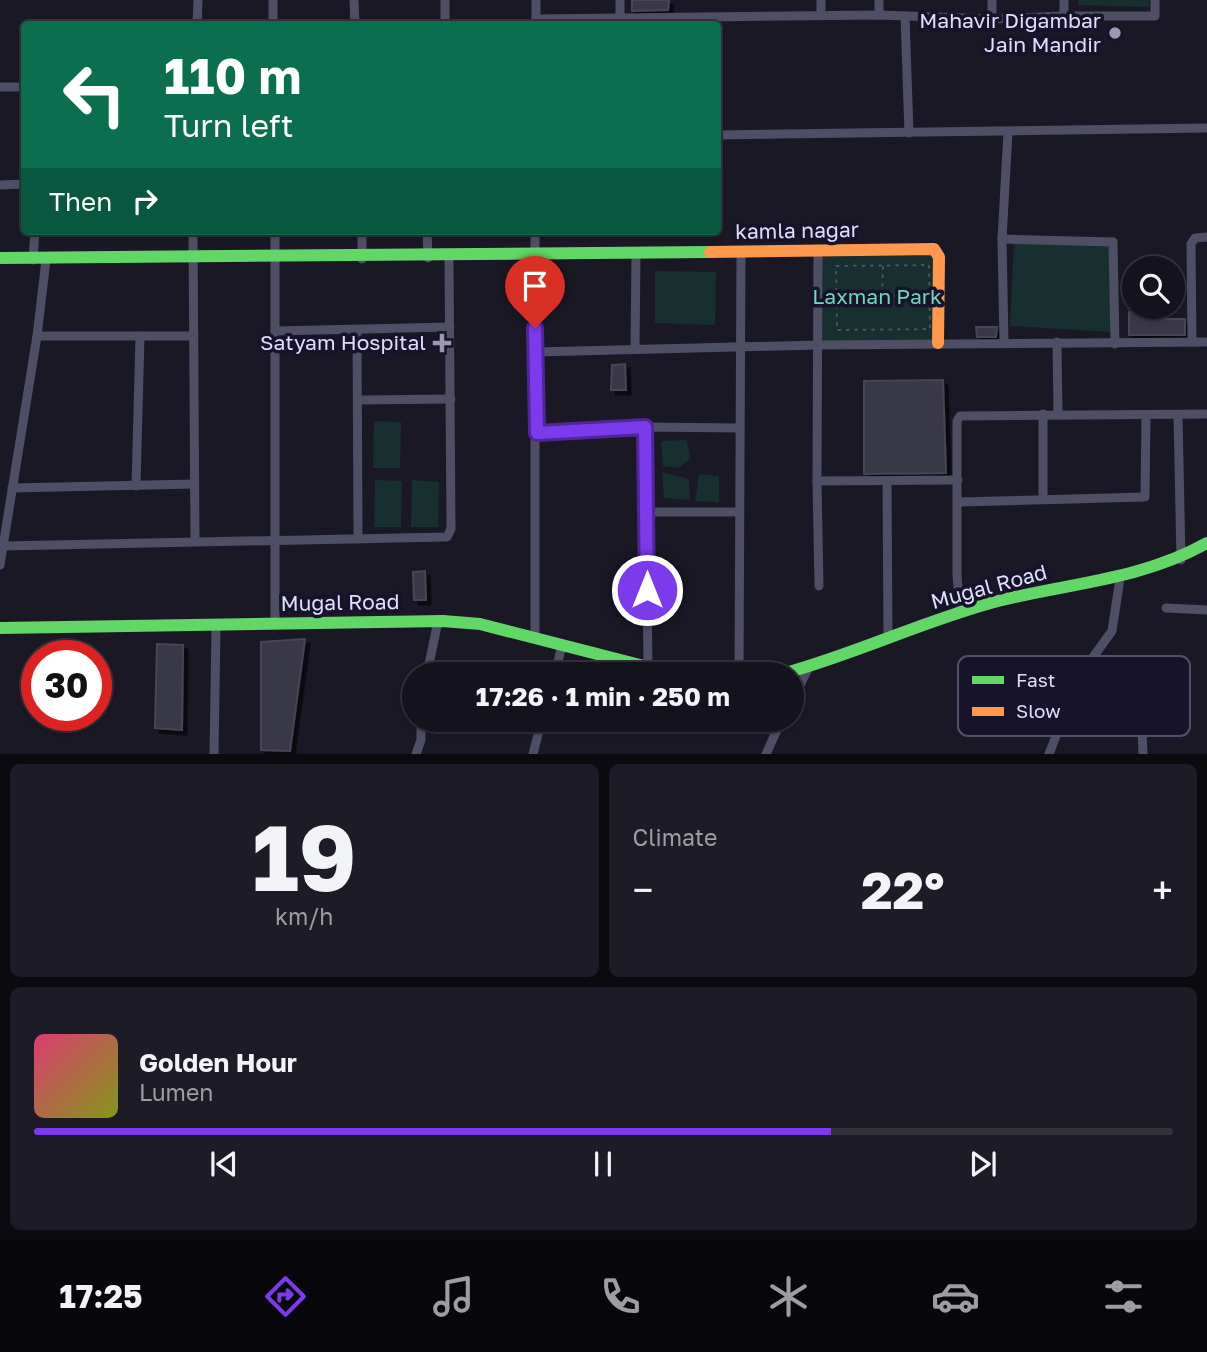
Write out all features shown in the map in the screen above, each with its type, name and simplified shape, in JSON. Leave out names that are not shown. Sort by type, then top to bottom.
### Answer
[{"type":"street","points":[[197,21],[198,0]]},
{"type":"street","points":[[273,0],[273,21]]},
{"type":"street","points":[[354,0],[355,21]]},
{"type":"street","points":[[445,0],[445,21]]},
{"type":"street","points":[[536,0],[536,21]]},
{"type":"street","points":[[620,0],[620,18]]},
{"type":"street","points":[[821,0],[821,15]]},
{"type":"street","points":[[879,0],[879,15]]},
{"type":"street","points":[[992,0],[992,19]]},
{"type":"street","points":[[1064,0],[1064,16]]},
{"type":"street","points":[[557,21],[821,15],[992,19],[1155,16],[1155,0]]},
{"type":"street","points":[[905,16],[909,133]]},
{"type":"street","points":[[0,87],[21,87]]},
{"type":"street","points":[[721,135],[1207,128]]},
{"type":"street","points":[[1004,342],[1002,239],[1009,132]]},
{"type":"street","points":[[0,185],[21,184]]},
{"type":"street","points":[[0,565],[37,336],[40,260],[36,235]]},
{"type":"street","points":[[192,235],[195,541]]},
{"type":"street","points":[[275,235],[275,624]]},
{"type":"street","points":[[362,235],[362,258]]},
{"type":"street","points":[[427,235],[428,258]]},
{"type":"street","points":[[535,235],[535,638]]},
{"type":"street","points":[[1192,342],[1191,244],[1195,238],[1207,237]]},
{"type":"street","points":[[1002,239],[1113,242],[1115,344]]},
{"type":"street","name":"kamla nagar","points":[[276,258],[936,250],[939,257],[938,343]]},
{"type":"street","points":[[739,662],[741,251]]},
{"type":"street","points":[[818,251],[819,586]]},
{"type":"street","points":[[635,349],[636,253]]},
{"type":"street","points":[[3,546],[449,536],[449,257]]},
{"type":"street","points":[[0,258],[276,258]]},
{"type":"street","points":[[275,331],[450,327]]},
{"type":"street","points":[[357,330],[358,539]]},
{"type":"street","points":[[37,336],[194,336]]},
{"type":"street","points":[[136,486],[139,336]]},
{"type":"street","points":[[535,352],[1004,342],[1207,342]]},
{"type":"street","points":[[1057,342],[1058,414]]},
{"type":"street","points":[[359,400],[451,399]]},
{"type":"street","points":[[1043,414],[1044,499]]},
{"type":"street","points":[[960,612],[957,575],[957,421],[960,416],[1207,414]]},
{"type":"street","points":[[1178,415],[1181,560]]},
{"type":"street","points":[[959,502],[1146,496],[1146,416]]},
{"type":"street","points":[[537,433],[645,427],[739,428]]},
{"type":"street","points":[[645,427],[648,662]]},
{"type":"street","points":[[817,481],[958,480]]},
{"type":"street","points":[[887,482],[888,639]]},
{"type":"street","points":[[12,488],[194,484]]},
{"type":"street","points":[[646,512],[739,512]]},
{"type":"street","name":"Mugal Road","points":[[804,668],[960,612],[1049,589],[1120,578],[1181,560],[1207,543]]},
{"type":"street","points":[[1094,656],[1112,631],[1120,578]]},
{"type":"street","points":[[1166,608],[1207,610]]},
{"type":"street","points":[[429,662],[438,621]]},
{"type":"street","name":"Mugal Road","points":[[0,628],[216,627],[438,621],[480,624],[628,662]]},
{"type":"street","points":[[214,754],[216,627]]},
{"type":"street","points":[[558,662],[562,645]]},
{"type":"street","points":[[804,677],[809,667]]},
{"type":"street","points":[[416,754],[421,732]]},
{"type":"street","points":[[533,754],[539,732]]},
{"type":"street","points":[[766,754],[776,732]]},
{"type":"street","points":[[1049,754],[1056,736]]},
{"type":"street","points":[[1142,736],[1143,754]]},
{"type":"path","points":[[929,264],[930,329],[837,330],[836,294],[836,266],[929,264]]},
{"type":"path","points":[[883,265],[883,295]]},
{"type":"path","points":[[836,294],[930,297]]},
{"type":"green space","points":[[1078,0],[1149,0],[1149,7],[1078,5]]},
{"type":"green space","points":[[1014,241],[1113,246],[1110,332],[1010,326]]},
{"type":"green space","name":"Laxman Park","points":[[934,249],[938,343],[818,345],[818,251]]},
{"type":"green space","points":[[655,271],[716,272],[715,325],[655,323]]},
{"type":"green space","points":[[374,421],[401,422],[400,468],[373,468]]},
{"type":"green space","points":[[687,440],[690,459],[679,468],[663,466],[661,441]]},
{"type":"green space","points":[[662,472],[689,479],[690,500],[664,498]]},
{"type":"green space","points":[[699,474],[719,476],[719,502],[695,501]]},
{"type":"green space","points":[[375,480],[402,481],[401,527],[374,527]]},
{"type":"green space","points":[[412,480],[439,482],[438,527],[411,527]]},
{"type":"building","points":[[632,0],[669,0],[668,10],[632,11]]},
{"type":"building","points":[[1129,319],[1185,319],[1185,335],[1129,335]]},
{"type":"building","points":[[976,327],[997,327],[996,337],[977,337]]},
{"type":"building","points":[[625,364],[626,390],[611,390],[612,365]]},
{"type":"building","points":[[943,380],[946,473],[864,474],[864,381]]},
{"type":"building","points":[[425,571],[426,600],[414,600],[413,572]]},
{"type":"building","points":[[305,639],[290,751],[261,750],[261,642]]},
{"type":"building","points":[[157,644],[183,645],[182,730],[155,728]]},
{"type":"traffic: fast","points":[[0,258],[710,252]]},
{"type":"traffic: fast","points":[[804,667],[971,609],[1131,573],[1157,565],[1207,543]]},
{"type":"traffic: fast","points":[[0,628],[443,621],[480,624],[628,662]]},
{"type":"traffic: slow","points":[[710,252],[934,249],[939,257],[938,343]]},
{"type":"place","name":"Mahavir Digambar Jain Mandir","points":[[1115,33]]},
{"type":"place","name":"Satyam Hospital","points":[[442,343]]},
{"type":"route","points":[[535,328],[537,433],[645,427],[647,590]]}]
